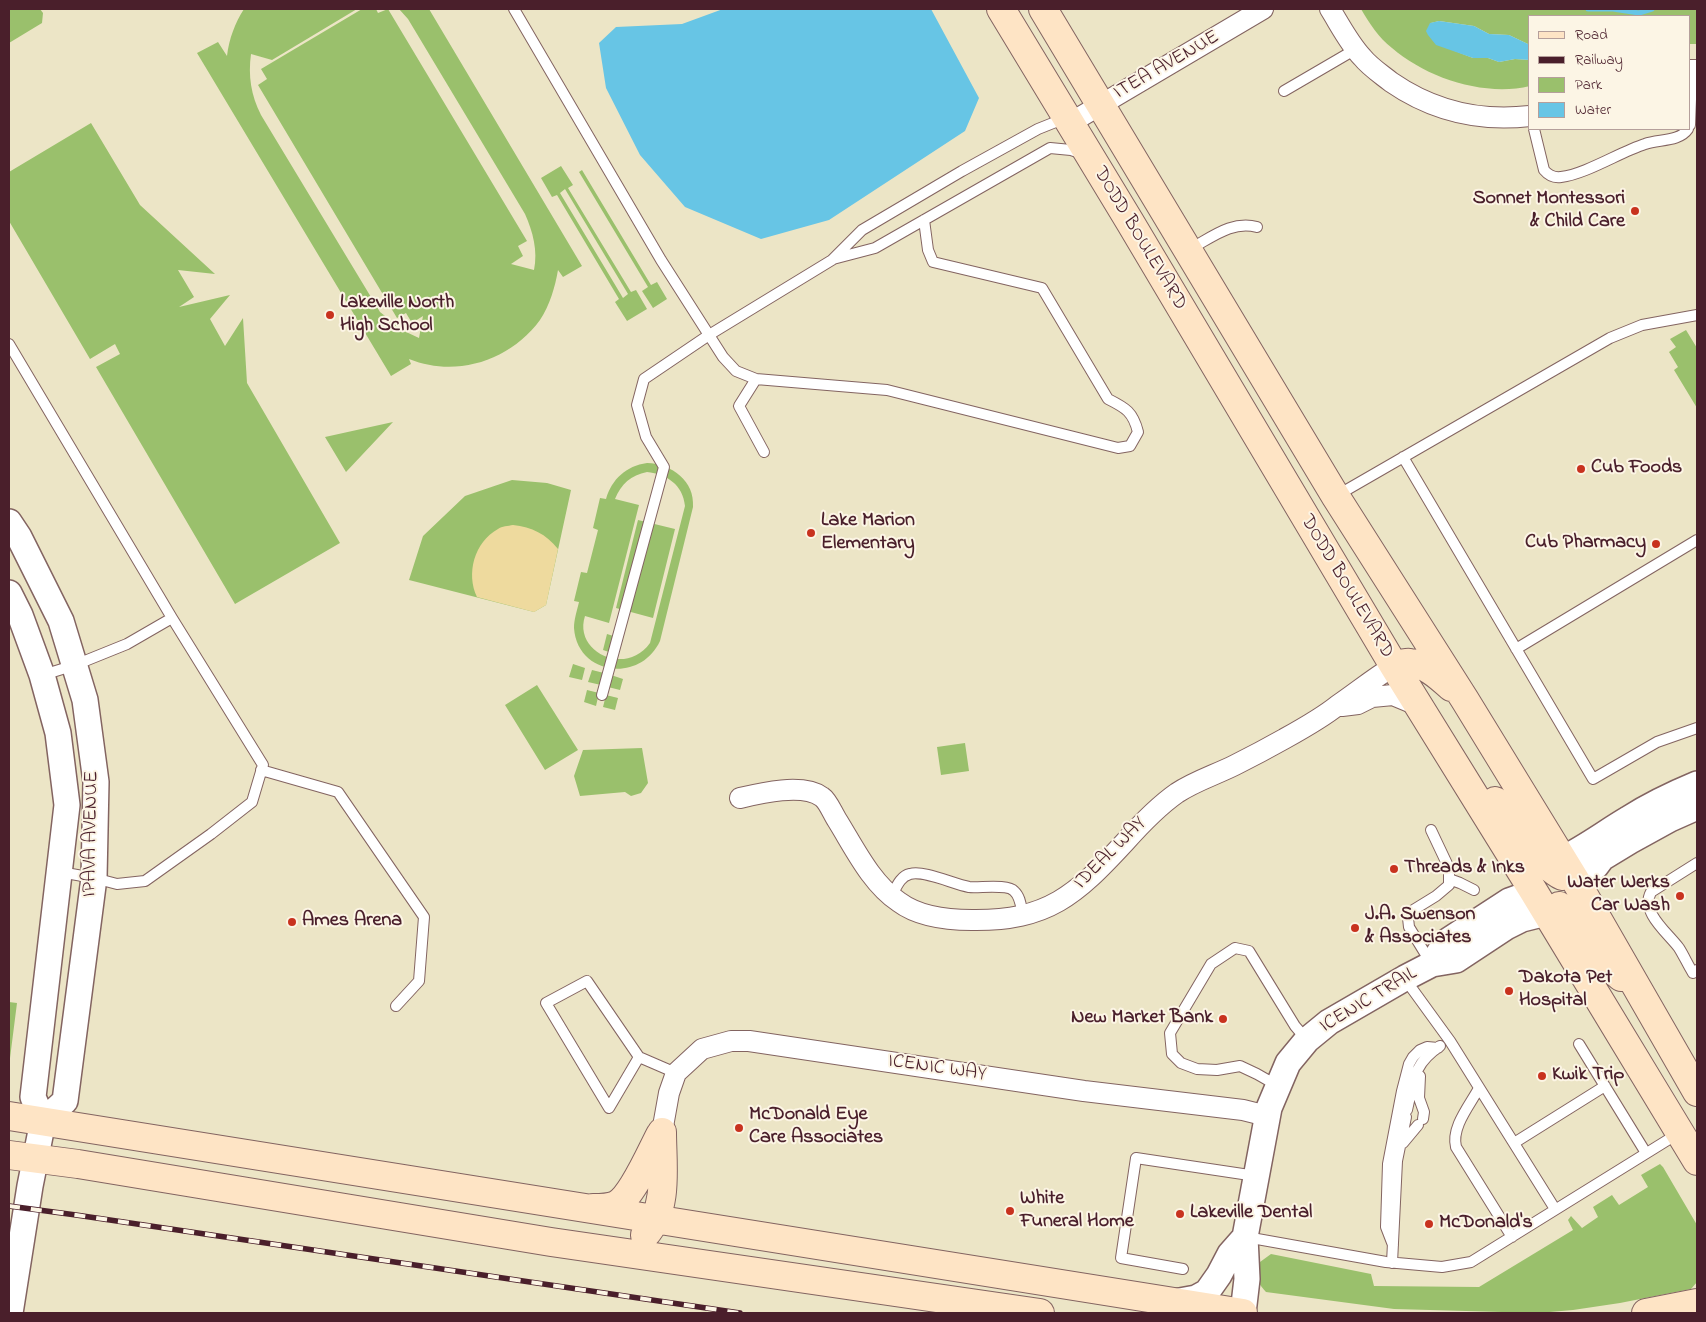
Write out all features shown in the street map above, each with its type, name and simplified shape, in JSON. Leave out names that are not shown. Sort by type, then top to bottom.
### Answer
[{"type":"main road","name":"DODD BOULEVARD","points":[[1001,9],[1417,705],[1540,902],[1697,1161]]},
{"type":"main road","name":"DODD BOULEVARD","points":[[1043,9],[1336,497],[1465,700],[1568,869],[1697,1092]]},
{"type":"main road","points":[[1394,666],[1409,662],[1422,666],[1440,677],[1465,700]]},
{"type":"main road","points":[[1450,756],[1465,772],[1484,787],[1544,863],[1559,876],[1568,869]]},
{"type":"main road","points":[[1540,902],[1544,895],[1558,904],[1598,957],[1643,996]]},
{"type":"main road","points":[[9,1116],[1243,1313]]},
{"type":"main road","points":[[586,1208],[608,1207],[618,1204],[629,1193],[662,1132]]},
{"type":"main road","points":[[551,1242],[590,1238],[636,1240],[645,1235],[652,1228],[661,1203],[662,1132]]},
{"type":"main road","points":[[22,1157],[78,1164],[551,1242],[1040,1313]]},
{"type":"main road","points":[[1646,1313],[1692,1301]]},
{"type":"street","name":"ITEA AVENUE","points":[[1070,123],[1264,9]]},
{"type":"street","points":[[1330,9],[1356,49],[1374,68],[1401,89],[1443,109],[1483,117],[1528,116]]},
{"type":"street","name":"IPAVA AVENUE","points":[[9,522],[19,537],[61,621],[85,700],[96,782],[94,878],[65,1101],[43,1121],[33,1097],[67,805],[58,734],[42,675],[20,615],[9,593]]},
{"type":"street","name":"IDEAL WAY","points":[[740,798],[777,790],[806,791],[823,797],[869,871],[891,897],[920,913],[945,918],[980,920],[1001,920],[1023,916],[1052,905],[1078,889],[1097,872],[1153,811],[1178,792],[1264,750],[1338,706],[1360,688],[1394,666]]},
{"type":"street","name":"IDEAL WAY","points":[[1338,706],[1358,704],[1372,698],[1393,695],[1417,705]]},
{"type":"street","points":[[1568,869],[1584,848],[1653,805],[1697,784]]},
{"type":"street","points":[[1568,869],[1596,866],[1602,858],[1630,841],[1670,819],[1697,807]]},
{"type":"street","name":"ICENIC TRAIL","points":[[1243,1313],[1247,1279],[1245,1237],[1267,1116],[1288,1063],[1307,1040],[1329,1022],[1432,964],[1446,942],[1509,901],[1540,902]]},
{"type":"street","name":"ICENIC WAY","points":[[662,1132],[669,1093],[676,1073],[702,1048],[731,1041],[749,1041],[1075,1089],[1243,1110],[1267,1116]]},
{"type":"street","points":[[10,1313],[22,1157],[43,1121]]},
{"type":"street","name":"ICENIC TRAIL","points":[[1172,1302],[1196,1298],[1207,1292],[1230,1254],[1245,1237]]},
{"type":"lane","points":[[514,9],[661,260],[723,358],[736,371],[756,379],[887,390],[1118,448],[1130,446],[1138,432],[1134,419],[1123,407],[1108,399],[1042,288],[933,262],[928,250],[924,220]]},
{"type":"lane","points":[[1284,91],[1356,49]]},
{"type":"lane","points":[[1691,112],[1697,70]]},
{"type":"lane","points":[[602,695],[664,467],[646,437],[638,405],[644,379],[709,335],[832,260],[862,230],[1038,129],[1058,121],[1070,123]]},
{"type":"lane","points":[[1534,130],[1544,170],[1548,175],[1554,177],[1574,174],[1643,145],[1676,138],[1687,130]]},
{"type":"lane","points":[[832,260],[875,248],[1050,148],[1071,150],[1090,156]]},
{"type":"lane","points":[[1187,251],[1230,227],[1248,224],[1256,227]]},
{"type":"lane","points":[[1336,497],[1619,333],[1642,325],[1697,315]]},
{"type":"lane","points":[[9,344],[172,618],[263,766],[252,802],[145,881],[117,884],[60,872]]},
{"type":"lane","points":[[756,379],[739,406],[764,452]]},
{"type":"lane","points":[[1403,457],[1593,780],[1657,742],[1697,728]]},
{"type":"lane","points":[[1516,649],[1697,540]]},
{"type":"lane","points":[[42,675],[75,665],[127,644],[172,618]]},
{"type":"lane","points":[[262,770],[338,792],[424,917],[419,981],[396,1006]]},
{"type":"lane","points":[[1432,830],[1449,868],[1449,885],[1436,896],[1410,912],[1408,918],[1409,927],[1432,964]]},
{"type":"lane","points":[[1697,863],[1651,892],[1648,898],[1648,904],[1655,919],[1680,950],[1693,972],[1697,970]]},
{"type":"lane","points":[[891,897],[897,885],[905,876],[921,872],[967,886],[979,888],[1008,887],[1014,890],[1020,899],[1023,916]]},
{"type":"lane","points":[[1449,879],[1474,890]]},
{"type":"lane","points":[[1278,1086],[1240,1066],[1217,1070],[1197,1069],[1181,1062],[1172,1054],[1170,1033],[1211,964],[1235,948],[1248,951],[1295,1026],[1307,1040]]},
{"type":"lane","points":[[1405,978],[1450,1041],[1555,1209]]},
{"type":"lane","points":[[639,1057],[609,1108],[546,1003],[588,981],[639,1057],[676,1073]]},
{"type":"lane","points":[[1392,1263],[1397,1160],[1418,1068],[1429,1054],[1450,1041]]},
{"type":"lane","points":[[1579,1044],[1646,1154]]},
{"type":"lane","points":[[1393,1245],[1386,1227],[1388,1164],[1402,1091],[1409,1064],[1413,1057],[1420,1050],[1427,1047],[1438,1048]]},
{"type":"lane","points":[[1401,1146],[1421,1122],[1424,1112],[1420,1098],[1418,1068]]},
{"type":"lane","points":[[1514,1143],[1605,1086]]},
{"type":"lane","points":[[1479,1088],[1456,1133],[1456,1147],[1512,1236]]},
{"type":"lane","points":[[1245,1237],[1392,1263],[1442,1267],[1471,1262],[1681,1132]]},
{"type":"lane","points":[[1183,1269],[1121,1258],[1136,1158],[1257,1176]]},
{"type":"green space","points":[[9,9],[40,9],[43,13],[42,23],[9,43]]},
{"type":"green space","points":[[244,9],[357,9],[272,60],[251,54],[251,85],[261,115],[380,312],[404,331],[419,338],[423,316],[412,323],[406,313],[397,318],[258,85],[267,79],[261,69],[362,9],[376,9],[378,13],[388,9],[527,241],[518,246],[523,256],[511,264],[534,270],[534,242],[525,214],[408,19],[399,9],[429,9],[582,266],[563,277],[558,270],[547,308],[528,334],[498,355],[481,362],[445,367],[409,359],[411,364],[391,376],[197,53],[218,42],[227,56],[233,31]]},
{"type":"green space","points":[[1361,9],[1697,9],[1697,44],[1691,44],[1691,15],[1528,15],[1528,44],[1509,35],[1489,34],[1474,26],[1439,21],[1431,23],[1455,51],[1473,58],[1488,58],[1499,62],[1515,59],[1528,60],[1528,86],[1494,89],[1475,87],[1457,82],[1422,68],[1392,48],[1371,25]]},
{"type":"green space","points":[[91,123],[140,205],[215,274],[178,270],[194,297],[179,307],[230,295],[210,319],[225,346],[243,318],[247,383],[340,543],[235,604],[96,367],[120,354],[115,344],[90,359],[9,221],[9,172]]},
{"type":"green space","points":[[561,166],[573,185],[568,188],[631,292],[636,290],[647,309],[627,321],[615,302],[619,299],[557,195],[552,197],[541,178]],"holes":[[[565,189],[628,294],[623,298],[560,193]]]},
{"type":"green space","points":[[582,170],[651,285],[657,282],[667,299],[653,308],[642,291],[648,287],[579,172]]},
{"type":"green space","points":[[1686,330],[1697,348],[1697,408],[1674,370],[1678,367],[1669,352],[1676,347],[1670,339]]},
{"type":"green space","points":[[393,422],[346,472],[325,437]]},
{"type":"green space","points":[[647,463],[656,464],[680,476],[690,489],[693,507],[660,641],[651,655],[639,664],[625,668],[611,668],[597,664],[586,656],[578,644],[574,628],[579,602],[574,601],[581,572],[587,573],[598,530],[593,528],[600,498],[606,499],[616,480],[626,470]],"holes":[[[641,473],[654,473],[673,482],[681,492],[685,506],[650,643],[640,653],[628,658],[616,659],[604,656],[594,649],[587,640],[583,629],[585,616],[609,623],[639,505],[615,499],[620,489],[631,478]]]},
{"type":"green space","points":[[512,480],[547,483],[571,490],[546,605],[534,612],[409,580],[423,536],[465,496]]},
{"type":"green space","points":[[638,520],[675,529],[653,618],[616,608]]},
{"type":"green space","points":[[607,634],[623,639],[618,655],[603,650]]},
{"type":"green space","points":[[573,664],[585,668],[582,680],[569,677]]},
{"type":"green space","points":[[592,670],[604,673],[601,685],[588,682]]},
{"type":"green space","points":[[611,675],[623,679],[620,690],[608,687]]},
{"type":"green space","points":[[537,685],[578,750],[545,770],[505,705]]},
{"type":"green space","points":[[587,690],[599,693],[596,706],[584,702]]},
{"type":"green space","points":[[606,695],[618,698],[615,710],[603,707]]},
{"type":"green space","points":[[965,743],[969,771],[941,775],[937,747]]},
{"type":"green space","points":[[642,748],[648,783],[641,793],[631,796],[625,792],[580,796],[574,776],[583,750]]},
{"type":"green space","points":[[9,1002],[17,1003],[9,1066]]},
{"type":"green space","points":[[1660,1164],[1697,1225],[1697,1282],[1691,1289],[1620,1303],[1538,1313],[1394,1309],[1266,1292],[1258,1281],[1260,1262],[1271,1254],[1371,1274],[1374,1286],[1479,1287],[1573,1230],[1568,1220],[1571,1216],[1582,1228],[1598,1217],[1593,1207],[1612,1195],[1619,1205],[1648,1187],[1641,1175]]},
{"type":"sand","points":[[513,525],[526,527],[538,532],[549,539],[558,549],[546,605],[534,612],[477,597],[474,588],[472,569],[478,550],[490,535],[500,528]]},
{"type":"water","points":[[723,9],[931,9],[979,98],[965,131],[829,220],[761,239],[685,207],[640,155],[606,88],[599,43],[616,27],[682,24]]},
{"type":"water","points":[[1439,21],[1474,26],[1489,34],[1509,35],[1528,44],[1528,60],[1515,59],[1499,62],[1488,58],[1473,58],[1436,45],[1426,31],[1430,23]]},
{"type":"waterway","points":[[1588,9],[1613,9],[1639,13],[1652,9]]},
{"type":"railway","points":[[9,1206],[740,1313]]},
{"type":"place","name":"Sonnet Montessori & Child Care","points":[[1635,211]]},
{"type":"place","name":"Lakeville North High School","points":[[330,315]]},
{"type":"place","name":"Cub Foods","points":[[1581,469]]},
{"type":"place","name":"Lake Marion Elementary","points":[[811,533]]},
{"type":"place","name":"Cub Pharmacy","points":[[1656,544]]},
{"type":"place","name":"Threads & Inks","points":[[1394,869]]},
{"type":"place","name":"Water Werks Car Wash","points":[[1680,896]]},
{"type":"place","name":"Ames Arena","points":[[292,922]]},
{"type":"place","name":"J.A. Swenson & Associates","points":[[1355,928]]},
{"type":"place","name":"Dakota Pet Hospital","points":[[1509,991]]},
{"type":"place","name":"New Market Bank","points":[[1223,1019]]},
{"type":"place","name":"Kwik Trip","points":[[1542,1076]]},
{"type":"place","name":"McDonald Eye Care Associates","points":[[739,1128]]},
{"type":"place","name":"White Funeral Home","points":[[1010,1211]]},
{"type":"place","name":"Lakeville Dental","points":[[1180,1214]]},
{"type":"place","name":"McDonald's","points":[[1429,1224]]}]
